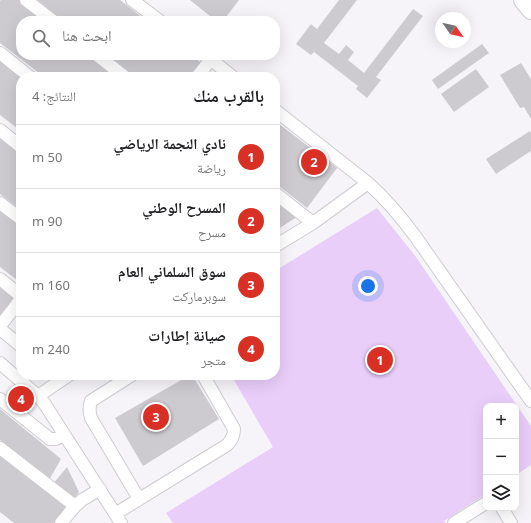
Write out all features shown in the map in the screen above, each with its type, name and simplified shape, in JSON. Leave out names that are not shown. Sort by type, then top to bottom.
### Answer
[{"type":"highway","points":[[522,0],[531,10]]},
{"type":"street","points":[[26,0],[47,16]]},
{"type":"street","points":[[132,0],[153,16]]},
{"type":"street","points":[[0,53],[24,72]]},
{"type":"street","points":[[103,60],[119,72]]},
{"type":"street","points":[[200,72],[206,60]]},
{"type":"street","points":[[212,60],[227,72]]},
{"type":"street","points":[[280,114],[368,183],[382,196],[407,225],[531,401]]},
{"type":"street","points":[[0,130],[16,143]]},
{"type":"street","points":[[280,243],[312,223],[368,183]]},
{"type":"street","points":[[280,198],[312,223]]},
{"type":"street","points":[[0,203],[16,215]]},
{"type":"street","points":[[0,279],[16,293]]},
{"type":"street","points":[[0,326],[16,304]]},
{"type":"street","points":[[0,329],[16,342]]},
{"type":"street","points":[[0,363],[16,377]]},
{"type":"street","points":[[20,380],[44,403],[118,519],[139,500],[227,445],[232,440],[234,428],[206,380]]},
{"type":"street","points":[[38,396],[58,380]]},
{"type":"street","points":[[124,380],[91,401],[89,413],[139,500]]},
{"type":"street","points":[[0,399],[50,439],[56,439],[64,435]]},
{"type":"street","points":[[0,448],[74,506]]},
{"type":"street","points":[[61,523],[74,506],[100,489]]},
{"type":"street","points":[[454,523],[483,505]]},
{"type":"street","points":[[504,511],[512,523]]},
{"type":"shaded area","points":[[377,208],[416,257],[515,403],[483,403],[483,496],[444,521],[445,523],[173,523],[166,513],[273,447],[234,380],[280,380],[280,268]]},
{"type":"shaded area","points":[[519,408],[531,426],[531,465],[519,473]]},
{"type":"building","points":[[23,0],[44,16],[16,16],[16,55],[0,43],[0,1]]},
{"type":"building","points":[[37,0],[120,0],[141,16],[58,16]]},
{"type":"building","points":[[190,0],[239,0],[227,16],[210,16]]},
{"type":"building","points":[[339,0],[357,0],[324,43],[339,54],[346,45],[354,52],[348,60],[364,73],[413,9],[423,16],[376,77],[381,80],[367,98],[356,89],[358,86],[314,52],[311,55],[296,44],[311,24],[317,29]]},
{"type":"building","points":[[482,44],[489,53],[438,89],[432,80]]},
{"type":"building","points":[[0,57],[16,72],[16,127],[0,115]]},
{"type":"building","points":[[22,60],[100,60],[116,72],[38,72]]},
{"type":"building","points":[[114,60],[198,60],[204,65],[198,72],[130,72]]},
{"type":"building","points":[[521,63],[531,79],[531,119],[524,107],[520,108],[500,75]]},
{"type":"building","points":[[476,69],[489,87],[454,112],[441,94]]},
{"type":"building","points":[[280,125],[337,168],[307,208],[280,187]]},
{"type":"building","points":[[530,131],[531,151],[496,174],[486,159]]},
{"type":"building","points":[[0,136],[16,148],[16,206],[0,194]]},
{"type":"building","points":[[280,200],[300,215],[280,228]]},
{"type":"building","points":[[0,206],[16,218],[16,279],[0,267]]},
{"type":"building","points":[[0,284],[16,297],[0,317]]},
{"type":"building","points":[[181,380],[195,380],[219,419],[143,466],[115,418]]},
{"type":"building","points":[[0,409],[61,459],[49,480],[0,440]]},
{"type":"building","points":[[0,450],[71,507],[58,523],[14,523],[0,512]]},
{"type":"building","points":[[67,467],[79,492],[74,499],[53,484]]},
{"type":"place","name":"المسرح الوطني","points":[[314,162]]},
{"type":"place","name":"نادي النجمة الرياضي","points":[[380,360]]},
{"type":"place","name":"صيانة إطارات","points":[[21,399]]},
{"type":"place","name":"سوق السلماني العام","points":[[156,417]]}]
